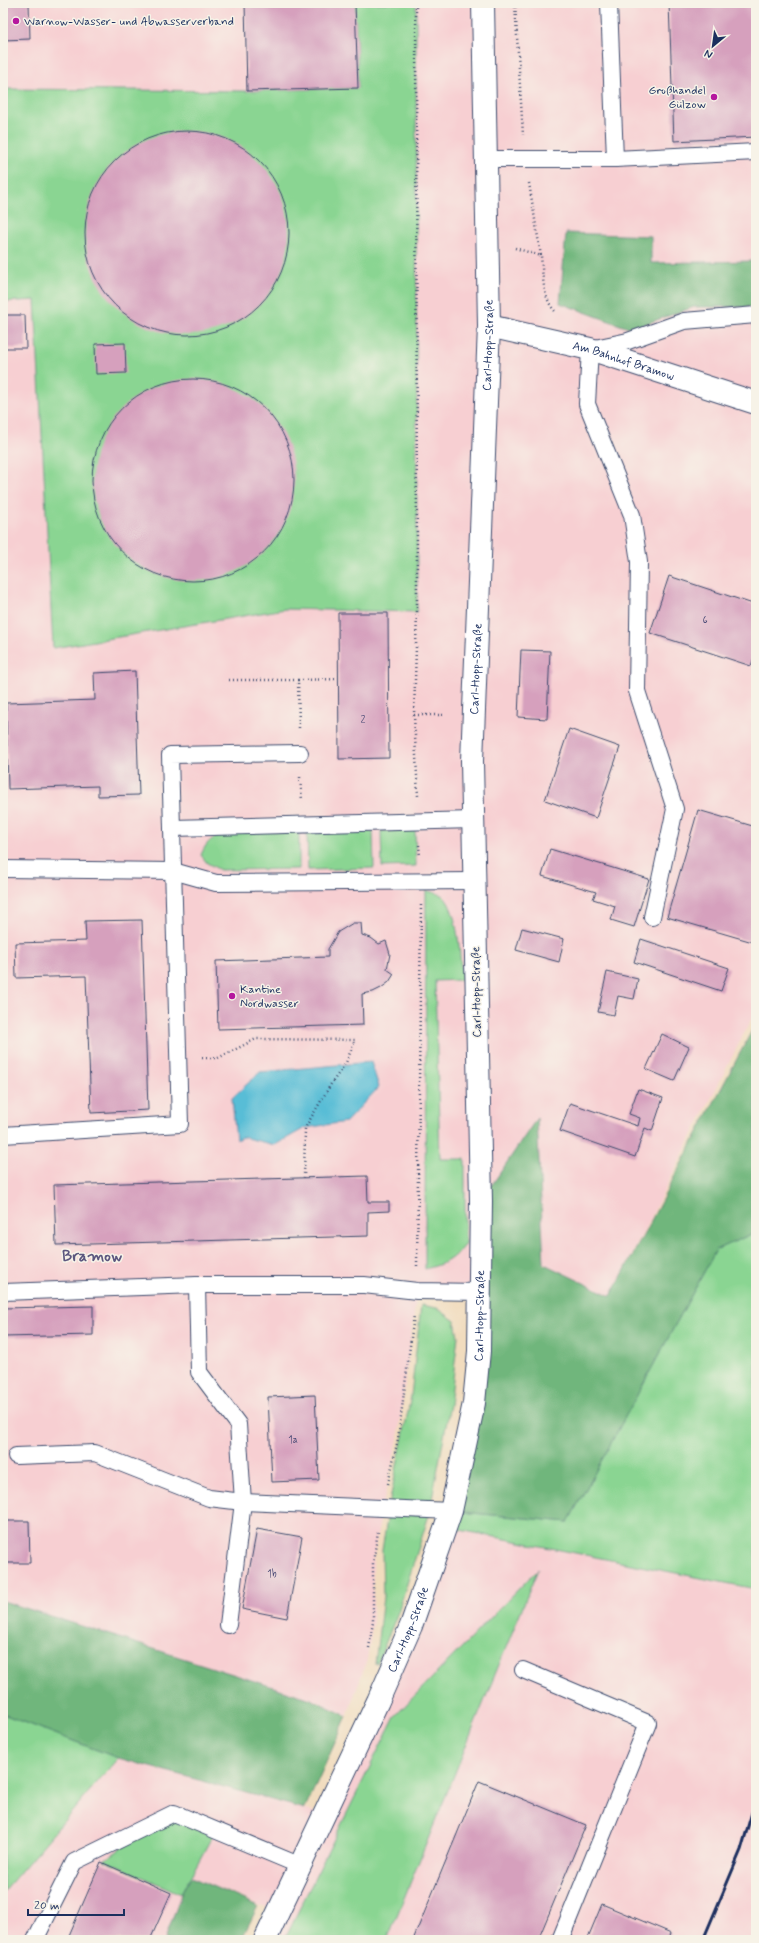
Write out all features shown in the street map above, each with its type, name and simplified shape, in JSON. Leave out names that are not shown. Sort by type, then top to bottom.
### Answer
[{"type":"street","name":"Carl-Hopp-Straße","points":[[264,1940],[301,1866],[378,1701],[411,1626],[451,1511],[474,1403],[479,1351],[481,1292],[481,1201],[472,761],[489,326],[483,3]]},
{"type":"street","name":"Am Bahnhof Bramow","points":[[489,326],[590,349],[756,403]]},
{"type":"lane","points":[[609,3],[615,159]]},
{"type":"lane","points":[[486,159],[615,159],[756,152]]},
{"type":"lane","points":[[652,917],[675,809],[636,691],[639,562],[632,515],[587,404],[590,349],[628,341],[684,321],[756,315]]},
{"type":"lane","points":[[3,1135],[180,1124],[170,756],[300,753]]},
{"type":"lane","points":[[172,828],[473,820]]},
{"type":"lane","points":[[3,869],[173,871],[216,883],[420,880],[474,881]]},
{"type":"lane","points":[[3,1292],[197,1285],[364,1285],[417,1291],[481,1292]]},
{"type":"lane","points":[[197,1285],[199,1372],[238,1424],[243,1502],[228,1625]]},
{"type":"lane","points":[[16,1456],[95,1453],[210,1498],[243,1502],[451,1511]]},
{"type":"lane","points":[[524,1670],[648,1723],[560,1940]]},
{"type":"lane","points":[[35,1940],[74,1862],[174,1813],[301,1866]]},
{"type":"path","points":[[516,3],[525,159],[546,294],[551,308],[560,316]]},
{"type":"path","points":[[513,248],[541,256]]},
{"type":"path","points":[[298,680],[338,679]]},
{"type":"path","points":[[414,715],[449,715],[450,719]]},
{"type":"path","points":[[178,1059],[218,1058],[256,1039],[354,1040],[346,1063],[330,1084],[305,1128],[304,1178]]},
{"type":"shaded area","points":[[3,3],[756,3],[756,1010],[611,1296],[544,1264],[537,1119],[481,1292],[417,1291],[398,1439],[382,1509],[373,1562],[373,1622],[367,1660],[347,1716],[311,1699],[3,1601]]},
{"type":"shaded area","points":[[445,1527],[756,1589],[756,1940],[265,1940],[278,1913],[191,1877],[181,1894],[165,1940],[3,1940],[3,1892],[118,1758],[325,1815]]},
{"type":"green space","points":[[355,3],[416,3],[417,612],[285,609],[53,648],[35,300],[3,302],[3,89],[247,91],[358,88]]},
{"type":"green space","points":[[566,233],[651,236],[651,263],[756,261],[756,307],[694,307],[631,329],[560,303]]},
{"type":"green space","points":[[415,830],[416,866],[382,867],[381,831]]},
{"type":"green space","points":[[373,831],[374,868],[308,870],[307,833]]},
{"type":"green space","points":[[243,832],[299,832],[299,869],[220,870],[207,863],[201,855],[209,841],[222,835]]},
{"type":"green space","points":[[426,890],[443,896],[448,903],[456,924],[458,936],[462,980],[435,981],[440,1159],[465,1159],[465,1244],[448,1261],[425,1269]]},
{"type":"green space","points":[[756,1023],[756,1232],[716,1250],[568,1522],[451,1511],[474,1403],[481,1201],[537,1118],[544,1264],[611,1296]]},
{"type":"green space","points":[[756,1232],[756,1589],[445,1527],[451,1511],[568,1522],[716,1250]]},
{"type":"green space","points":[[421,1305],[437,1308],[455,1321],[458,1336],[450,1405],[431,1504],[389,1505],[411,1396]]},
{"type":"green space","points":[[388,1514],[429,1515],[398,1612],[378,1662],[375,1664],[383,1597],[382,1550]]},
{"type":"green space","points":[[538,1569],[387,1940],[284,1940],[395,1716]]},
{"type":"green space","points":[[3,1601],[311,1699],[347,1716],[305,1809],[118,1758],[3,1714]]},
{"type":"green space","points":[[3,1714],[118,1758],[3,1892]]},
{"type":"green space","points":[[174,1813],[215,1831],[181,1894],[104,1860]]},
{"type":"green space","points":[[191,1877],[258,1906],[241,1940],[165,1940],[181,1894]]},
{"type":"water","points":[[371,1062],[379,1087],[346,1122],[305,1128],[275,1145],[242,1137],[236,1140],[232,1098],[260,1072]]},
{"type":"building","name":"Warnow-Wasser- und Abwasserverband","points":[[3,3],[29,3],[30,39],[3,40]]},
{"type":"building","points":[[245,3],[355,3],[358,88],[247,91]]},
{"type":"building","name":"Großhandel Gülzow","points":[[669,3],[756,3],[756,137],[674,141]]},
{"type":"building","points":[[177,131],[197,131],[217,135],[235,143],[252,154],[266,168],[277,185],[285,203],[289,223],[289,243],[285,263],[277,281],[266,298],[252,312],[235,323],[217,331],[197,335],[177,335],[157,331],[139,323],[122,312],[108,298],[97,281],[89,263],[85,243],[85,223],[89,203],[97,185],[108,168],[122,154],[139,143],[157,135]]},
{"type":"building","points":[[3,315],[25,315],[26,348],[3,348]]},
{"type":"building","points":[[125,343],[126,373],[96,374],[95,344]]},
{"type":"building","points":[[183,379],[203,379],[232,386],[265,408],[287,441],[294,470],[294,490],[287,519],[265,552],[232,574],[203,581],[183,581],[154,574],[121,552],[99,519],[92,490],[92,470],[99,441],[121,408],[154,386]]},
{"type":"building","points":[[669,576],[756,605],[756,652],[751,666],[650,633]]},
{"type":"building","points":[[338,613],[388,613],[389,758],[339,759]]},
{"type":"building","points":[[521,650],[550,651],[547,719],[518,717]]},
{"type":"building","points":[[135,671],[139,795],[98,796],[98,786],[8,789],[6,703],[95,700],[94,673]]},
{"type":"building","points":[[569,729],[620,747],[596,818],[545,800]]},
{"type":"building","points":[[698,810],[756,827],[756,943],[667,917]]},
{"type":"building","points":[[550,849],[649,879],[634,927],[611,920],[615,906],[593,899],[596,892],[542,876]]},
{"type":"building","points":[[142,920],[148,1110],[91,1113],[86,976],[16,978],[15,943],[86,941],[85,921]]},
{"type":"building","points":[[353,923],[361,923],[362,935],[371,938],[379,944],[386,941],[390,954],[387,969],[394,974],[389,982],[381,988],[373,992],[362,994],[363,1025],[218,1029],[216,961],[328,957],[328,949],[338,932]]},
{"type":"building","points":[[522,928],[564,939],[559,962],[516,950]]},
{"type":"building","points":[[641,939],[729,968],[721,991],[634,962]]},
{"type":"building","points":[[607,972],[638,979],[634,999],[618,996],[614,1015],[598,1012]]},
{"type":"building","points":[[662,1034],[689,1047],[674,1081],[646,1069]]},
{"type":"building","points":[[638,1089],[663,1098],[652,1131],[645,1128],[635,1157],[560,1131],[570,1103],[638,1126],[640,1118],[629,1114]]},
{"type":"building","points":[[367,1176],[368,1202],[389,1202],[389,1211],[368,1212],[368,1236],[56,1245],[54,1185]]},
{"type":"building","points":[[93,1306],[93,1335],[3,1337],[3,1308]]},
{"type":"building","points":[[315,1395],[319,1480],[272,1482],[268,1397]]},
{"type":"building","points":[[3,1521],[29,1521],[30,1563],[3,1563]]},
{"type":"building","points":[[257,1529],[302,1537],[287,1618],[242,1609]]},
{"type":"building","points":[[479,1781],[586,1825],[538,1940],[413,1940]]},
{"type":"building","points":[[101,1862],[171,1893],[150,1940],[67,1940]]},
{"type":"building","points":[[602,1904],[671,1933],[668,1940],[587,1940]]},
{"type":"railway","points":[[703,1940],[741,1850],[756,1799]]},
{"type":"place","name":"Warnow-Wasser- und Abwasserverband","points":[[16,21]]},
{"type":"place","name":"Großhandel Gülzow","points":[[714,97]]},
{"type":"place","name":"Kantine Nordwasser","points":[[232,996]]},
{"type":"district","name":"Bramow","points":[[92,1255]]}]
